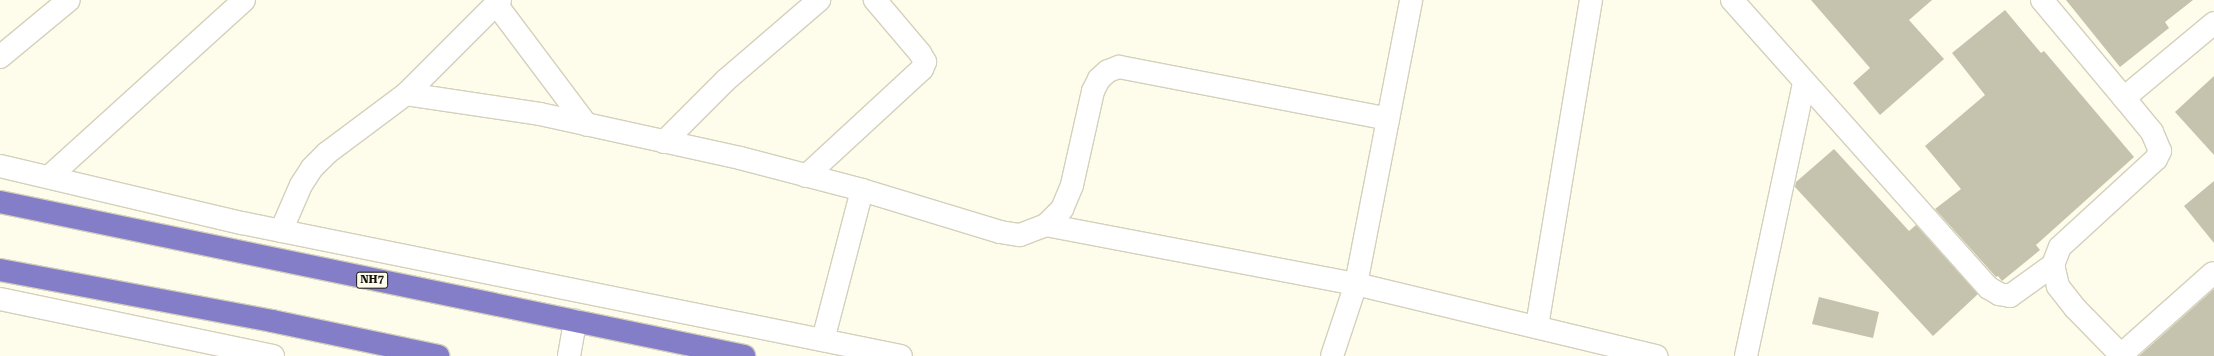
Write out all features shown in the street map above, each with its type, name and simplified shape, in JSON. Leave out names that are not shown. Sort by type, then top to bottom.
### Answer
[{"type":"highway","name":"NH7","points":[[0,202],[744,356]]},
{"type":"highway","points":[[0,270],[272,321],[438,356]]},
{"type":"street","points":[[0,57],[69,0]]},
{"type":"street","points":[[48,177],[244,0]]},
{"type":"street","points":[[664,142],[726,80],[819,0]]},
{"type":"street","points":[[806,176],[922,69],[925,62],[920,53],[875,0]]},
{"type":"street","points":[[1332,356],[1356,284],[1410,0]]},
{"type":"street","points":[[1538,326],[1592,0]]},
{"type":"street","points":[[1732,0],[1804,83],[1989,288],[1999,294],[2010,296],[2053,265],[2060,247],[2156,158],[2160,151],[2152,132],[2042,0]]},
{"type":"street","points":[[281,231],[301,185],[312,168],[327,153],[406,94],[498,2],[587,125]]},
{"type":"street","points":[[2124,98],[2214,23]]},
{"type":"street","points":[[406,94],[540,114],[740,158],[862,190],[1000,232],[1020,235],[1046,225],[1062,209],[1072,185],[1093,91],[1099,79],[1108,71],[1119,67],[1388,119]]},
{"type":"street","points":[[1746,356],[1804,83]]},
{"type":"street","points":[[0,166],[281,231],[901,356]]},
{"type":"street","points":[[823,340],[862,190]]},
{"type":"street","points":[[1046,225],[1356,284],[1538,326],[1656,356]]},
{"type":"street","points":[[2053,265],[2058,286],[2075,308],[2121,356],[2213,273]]},
{"type":"street","points":[[0,299],[267,355]]},
{"type":"street","points":[[569,356],[575,320]]},
{"type":"building","points":[[1811,0],[1932,0],[1909,20],[1944,59],[1880,115],[1853,83],[1870,68]]},
{"type":"building","points":[[2066,0],[2193,0],[2165,22],[2169,28],[2120,67]]},
{"type":"building","points":[[2005,10],[2041,53],[2044,51],[2134,157],[2036,245],[2040,250],[2002,281],[1998,276],[1996,277],[1935,209],[1961,189],[1925,146],[1985,95],[1952,53]]},
{"type":"building","points":[[2214,76],[2214,155],[2175,112]]},
{"type":"building","points":[[1834,149],[1909,231],[1916,225],[1978,294],[1933,336],[1795,187],[1796,182]]},
{"type":"building","points":[[2214,181],[2214,243],[2184,206]]},
{"type":"building","points":[[2214,289],[2214,356],[2139,356]]},
{"type":"building","points":[[1819,297],[1879,312],[1873,338],[1812,324]]}]
